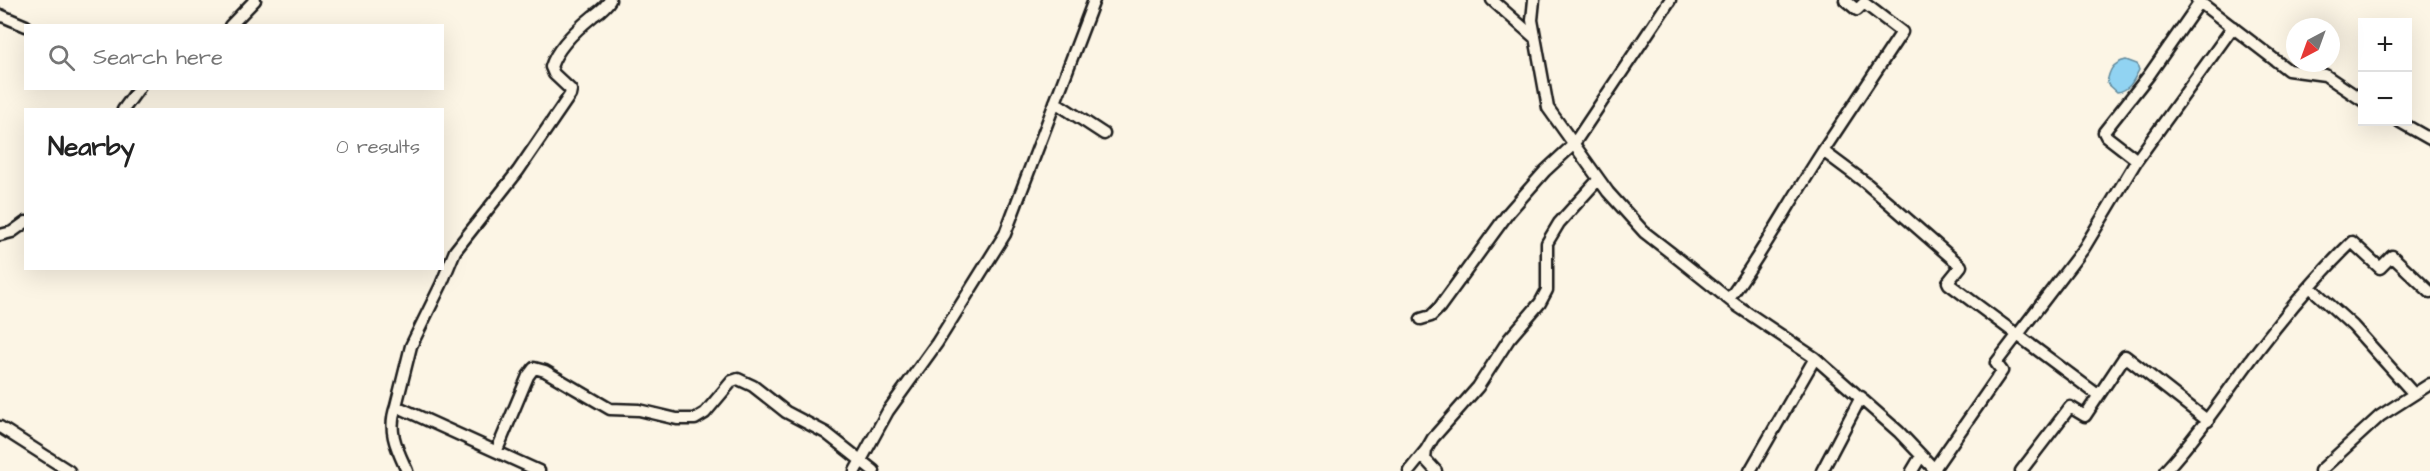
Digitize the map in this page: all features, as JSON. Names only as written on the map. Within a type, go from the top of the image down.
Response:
[{"type":"street","points":[[232,24],[255,0]]},
{"type":"street","points":[[407,471],[393,438],[392,423],[411,346],[455,251],[518,171],[570,95],[571,90],[554,74],[551,67],[554,57],[570,36],[601,11],[610,0]]},
{"type":"street","points":[[858,466],[888,411],[937,343],[1005,234],[1094,0]]},
{"type":"street","points":[[1492,0],[1535,38]]},
{"type":"street","points":[[1534,0],[1532,20],[1548,108],[1598,180],[1644,232],[1729,299],[1815,358],[1899,432],[1935,470],[2002,371],[1996,363],[2084,248],[2137,160],[2233,27]]},
{"type":"street","points":[[1421,319],[1431,316],[1439,308],[1509,212],[1545,171],[1573,145],[1670,0]]},
{"type":"street","points":[[1729,299],[1758,258],[1774,228],[1823,151],[1902,32],[1864,3],[1857,10],[1845,0]]},
{"type":"street","points":[[2137,160],[2104,132],[2149,75],[2199,1],[2288,70],[2325,75],[2358,97]]},
{"type":"street","points":[[0,15],[24,25]]},
{"type":"street","points":[[124,108],[138,90]]},
{"type":"street","points":[[1055,102],[1104,134]]},
{"type":"street","points":[[2407,126],[2430,139]]},
{"type":"street","points":[[1823,151],[1866,183],[1961,266],[1948,282],[1949,284],[2098,395]]},
{"type":"street","points":[[1409,471],[1449,419],[1478,387],[1509,339],[1540,303],[1547,290],[1547,243],[1559,224],[1598,180]]},
{"type":"street","points":[[0,235],[12,232],[24,223]]},
{"type":"street","points":[[2165,471],[2208,421],[2258,350],[2310,287],[2352,242],[2380,268],[2392,256],[2430,292]]},
{"type":"street","points":[[2310,287],[2353,326],[2413,393]]},
{"type":"street","points":[[2021,471],[2070,407],[2085,416],[2125,356],[2208,421]]},
{"type":"street","points":[[1750,471],[1815,358]]},
{"type":"street","points":[[497,450],[528,376],[536,368],[610,409],[639,410],[677,419],[695,419],[705,413],[732,381],[743,380],[781,410],[826,434],[858,466],[874,471]]},
{"type":"street","points":[[2320,471],[2380,416],[2430,384]]},
{"type":"street","points":[[1822,471],[1861,398]]},
{"type":"street","points":[[396,406],[539,471]]},
{"type":"street","points":[[0,427],[69,471]]},
{"type":"street","points":[[1426,450],[1425,459],[1436,471]]},
{"type":"street","points":[[1912,471],[1921,456]]},
{"type":"water","points":[[2126,60],[2137,64],[2139,70],[2128,87],[2117,92],[2107,83],[2109,75],[2114,65]]}]
